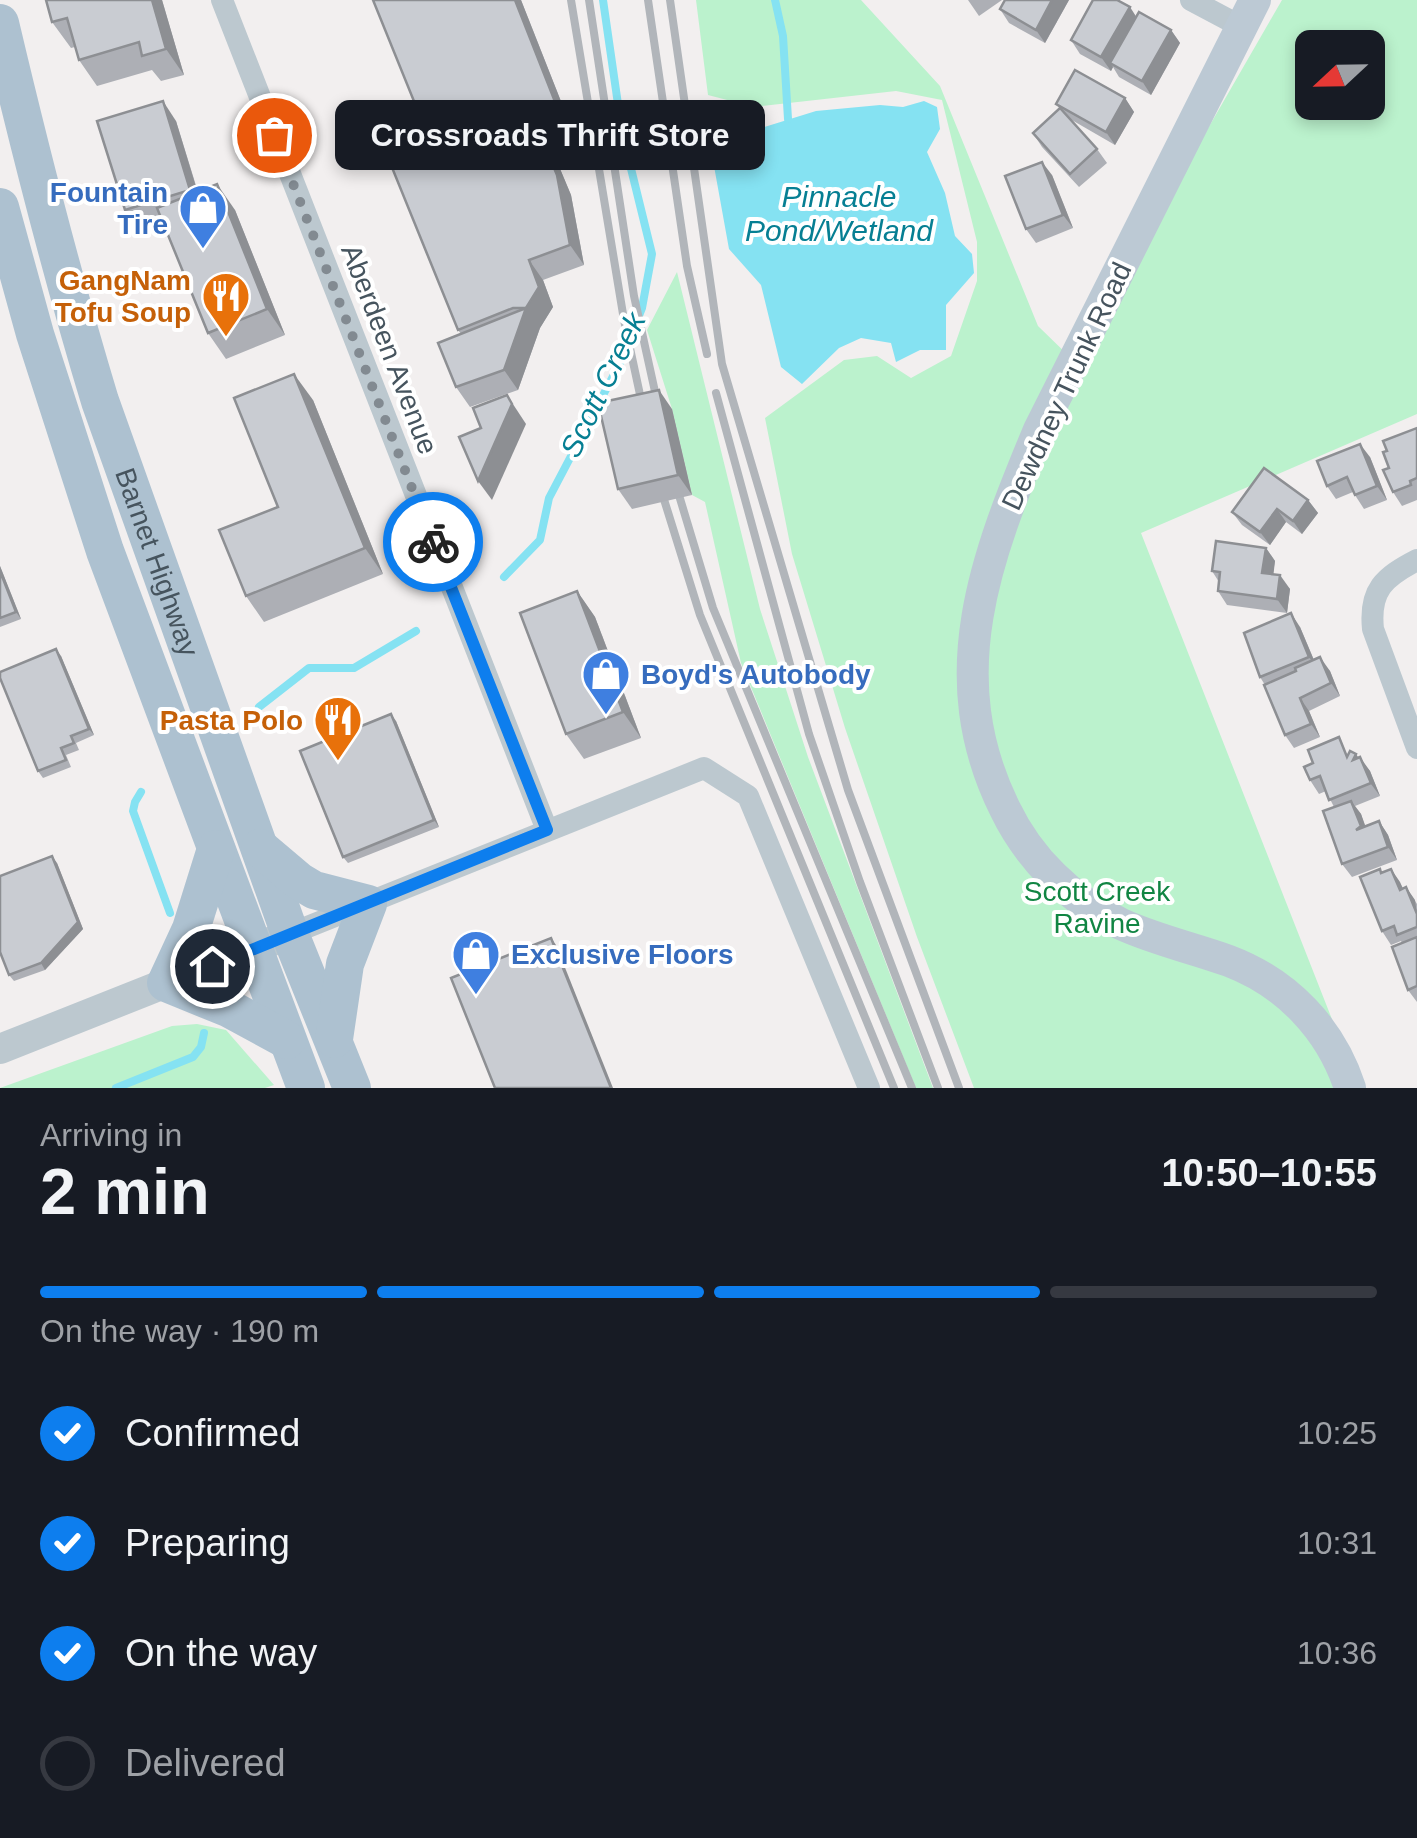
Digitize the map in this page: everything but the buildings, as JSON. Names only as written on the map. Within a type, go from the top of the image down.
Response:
[{"type":"main road","name":"Dewdney Trunk Road","points":[[1248,13],[1039,430],[1011,498],[987,572],[976,626],[972,706],[997,794],[1020,836],[1047,870],[1106,916],[1146,934],[1231,962],[1278,986],[1320,1028],[1350,1088]]},
{"type":"main road","name":"Barnet Highway","points":[[0,23],[94,383],[290,934],[352,1088]]},
{"type":"main road","name":"Barnet Highway","points":[[0,207],[35,334],[105,550],[306,1088]]},
{"type":"main road","points":[[258,846],[314,890],[368,904],[345,964],[334,1041]]},
{"type":"main road","points":[[216,849],[191,930],[166,983],[230,1009],[287,1040]]},
{"type":"street","name":"Aberdeen Avenue","points":[[222,0],[547,830]]},
{"type":"street","points":[[1191,0],[1248,13]]},
{"type":"street","points":[[1417,560],[1382,582],[1372,613],[1374,630],[1417,748]]},
{"type":"street","points":[[0,1049],[704,768],[748,796],[870,1088]]},
{"type":"green space","name":"Scott Creek Ravine","points":[[696,0],[861,0],[940,86],[1038,326],[1074,361],[1282,0],[1417,0],[1417,414],[1141,533],[1359,1088],[974,1088],[845,728],[792,554],[765,418],[844,360],[877,356],[911,378],[951,356],[977,281],[977,242],[942,100],[896,91],[754,107],[708,95]]},
{"type":"green space","points":[[677,272],[760,609],[808,757],[933,1088],[916,1088],[741,663],[705,502],[692,495],[672,409],[647,330]]},
{"type":"green space","points":[[197,1024],[226,1030],[274,1085],[0,1088],[172,1026]]},
{"type":"water","name":"Pinnacle Pond/Wetland","points":[[924,101],[937,107],[940,129],[927,152],[945,193],[955,236],[972,254],[974,273],[946,305],[946,350],[920,350],[896,362],[891,343],[861,338],[839,348],[802,384],[781,367],[761,285],[729,249],[710,144],[816,111],[880,105],[903,107]]},
{"type":"waterway","name":"Scott Creek","points":[[504,577],[540,540],[549,498],[621,361],[642,308],[652,254],[622,132],[603,0]]},
{"type":"waterway","points":[[775,0],[783,36],[788,119]]},
{"type":"waterway","name":"Scott Creek","points":[[259,707],[309,668],[354,668],[416,631]]},
{"type":"waterway","name":"Scott Creek","points":[[141,792],[133,811],[170,913]]},
{"type":"waterway","name":"Scott Creek","points":[[116,1088],[193,1057],[201,1047],[204,1033]]},
{"type":"railway","points":[[571,0],[624,320],[645,418]]},
{"type":"railway","points":[[589,0],[634,296],[661,419]]},
{"type":"railway","points":[[648,0],[687,266],[707,354]]},
{"type":"railway","points":[[670,0],[722,364],[848,790],[959,1088]]},
{"type":"railway","points":[[716,393],[809,734],[938,1088]]},
{"type":"railway","points":[[672,472],[713,608],[912,1088]]},
{"type":"railway","points":[[657,477],[700,615],[894,1088]]},
{"type":"way so far","points":[[274,135],[433,542]]},
{"type":"place","name":"Crossroads Thrift Store","points":[[274,135]]},
{"type":"place","name":"Fountain Tire","points":[[203,250]]},
{"type":"place","name":"GangNam Tofu Soup","points":[[226,338]]},
{"type":"place","name":"Boyd's Autobody","points":[[606,716]]},
{"type":"place","name":"Pasta Polo","points":[[338,762]]},
{"type":"place","name":"Exclusive Floors","points":[[476,996]]},
{"type":"route","points":[[212,966],[547,830],[433,542]]}]
